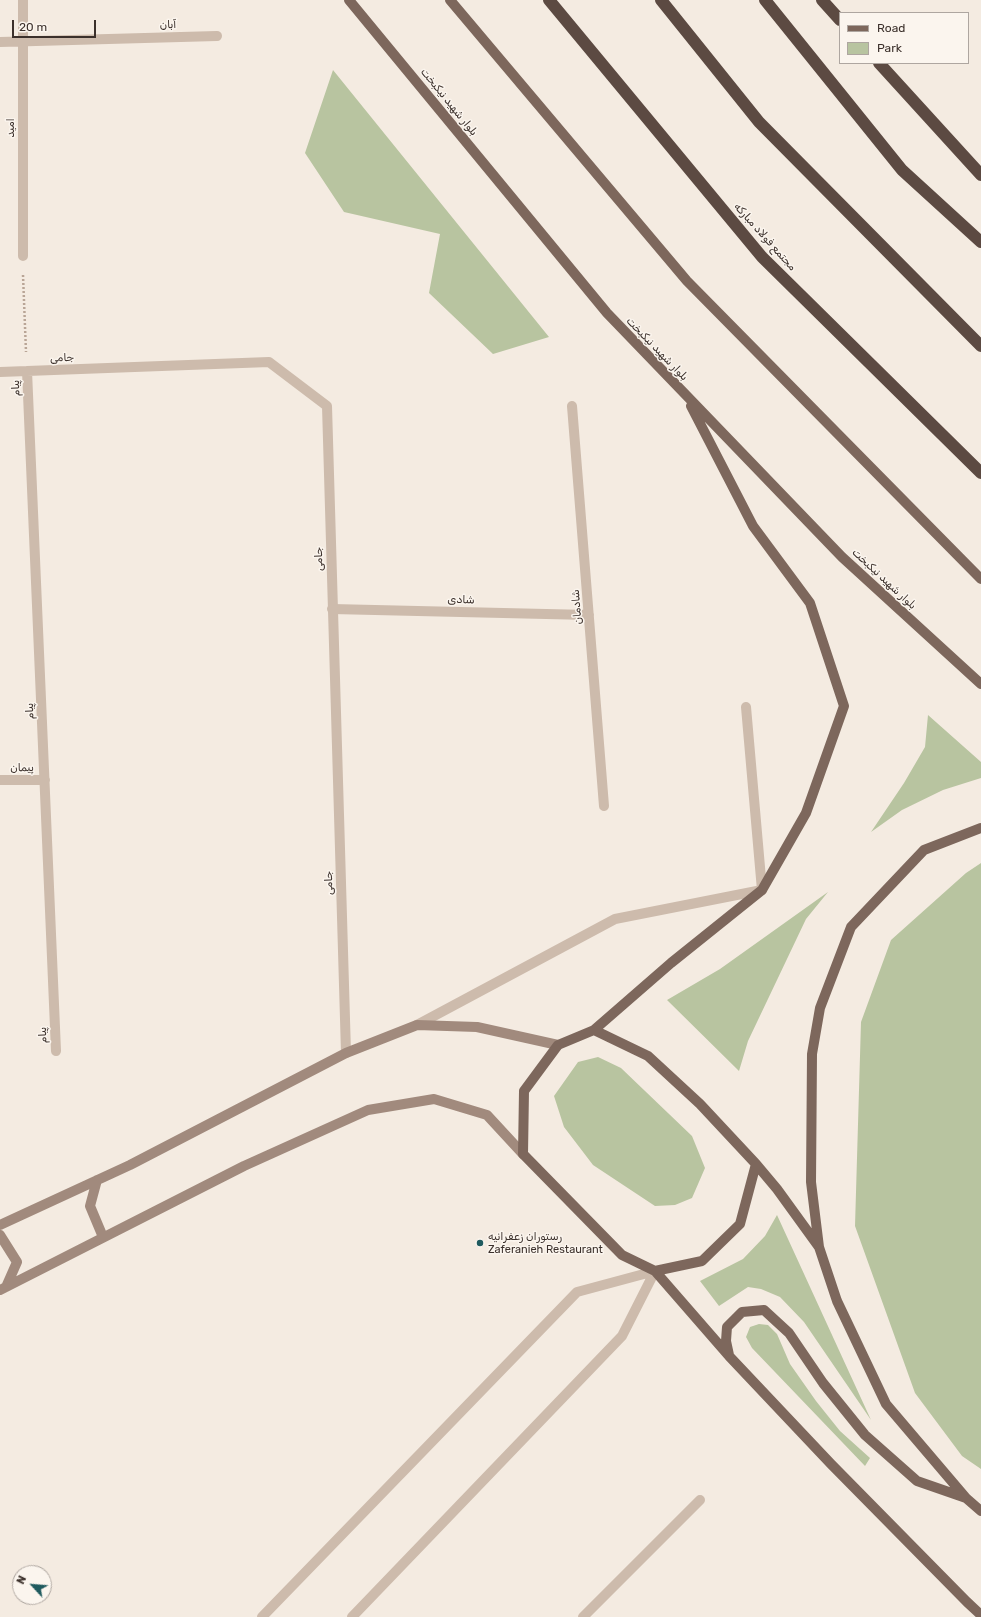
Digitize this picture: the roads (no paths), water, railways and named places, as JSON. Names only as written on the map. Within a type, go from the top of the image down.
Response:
[{"type":"highway","name":"مجتمع فولاد مبارکه","points":[[550,0],[762,257],[981,473]]},
{"type":"highway","points":[[661,0],[759,122],[981,346]]},
{"type":"highway","points":[[765,0],[902,170],[981,242]]},
{"type":"highway","points":[[822,0],[839,19]]},
{"type":"highway","points":[[880,64],[981,175]]},
{"type":"main road","name":"بلوار شهید نیکبخت","points":[[349,0],[607,314],[842,557],[981,684]]},
{"type":"main road","points":[[450,0],[687,281],[981,578]]},
{"type":"main road","points":[[686,395],[753,526],[810,604],[844,706],[806,813],[762,890],[671,963],[594,1030],[558,1045],[524,1091],[523,1154],[622,1255],[655,1271],[729,1356],[837,1470],[961,1597],[981,1615]]},
{"type":"main road","points":[[981,828],[924,850],[851,926],[820,1008],[812,1054],[811,1182],[819,1247],[837,1301],[886,1404],[966,1498],[981,1511]]},
{"type":"main road","points":[[594,1030],[648,1056],[700,1104],[756,1164],[777,1189],[819,1247]]},
{"type":"main road","points":[[655,1271],[702,1261],[740,1224],[756,1164]]},
{"type":"main road","points":[[729,1356],[726,1341],[727,1327],[742,1312],[764,1310],[789,1333],[823,1383],[865,1435],[917,1481],[966,1498]]},
{"type":"street","name":"امید","points":[[23,0],[23,256]]},
{"type":"street","name":"آبان","points":[[0,42],[216,36]]},
{"type":"street","name":"جامی","points":[[0,372],[269,362],[326,406],[346,1052]]},
{"type":"street","name":"پیام","points":[[27,371],[56,1051]]},
{"type":"street","name":"شادمان","points":[[572,406],[604,806]]},
{"type":"street","name":"شادی","points":[[332,609],[589,615]]},
{"type":"street","points":[[0,1225],[130,1166],[346,1052],[417,1025],[615,919],[762,890],[746,707]]},
{"type":"street","name":"پیمان","points":[[0,780],[45,780]]},
{"type":"street","points":[[417,1025],[477,1027],[558,1045]]},
{"type":"street","points":[[3,1289],[244,1166],[368,1110],[434,1099],[487,1115],[523,1154]]},
{"type":"street","points":[[97,1180],[90,1206],[103,1237]]},
{"type":"street","points":[[0,1234],[17,1262],[3,1289]]},
{"type":"street","points":[[262,1617],[577,1292],[655,1271]]},
{"type":"street","points":[[352,1617],[622,1336],[655,1271]]},
{"type":"street","points":[[583,1617],[700,1500]]},
{"type":"place","name":"رستوران زعفرانیه Zaferanieh Restaurant","points":[[480,1243]]}]
